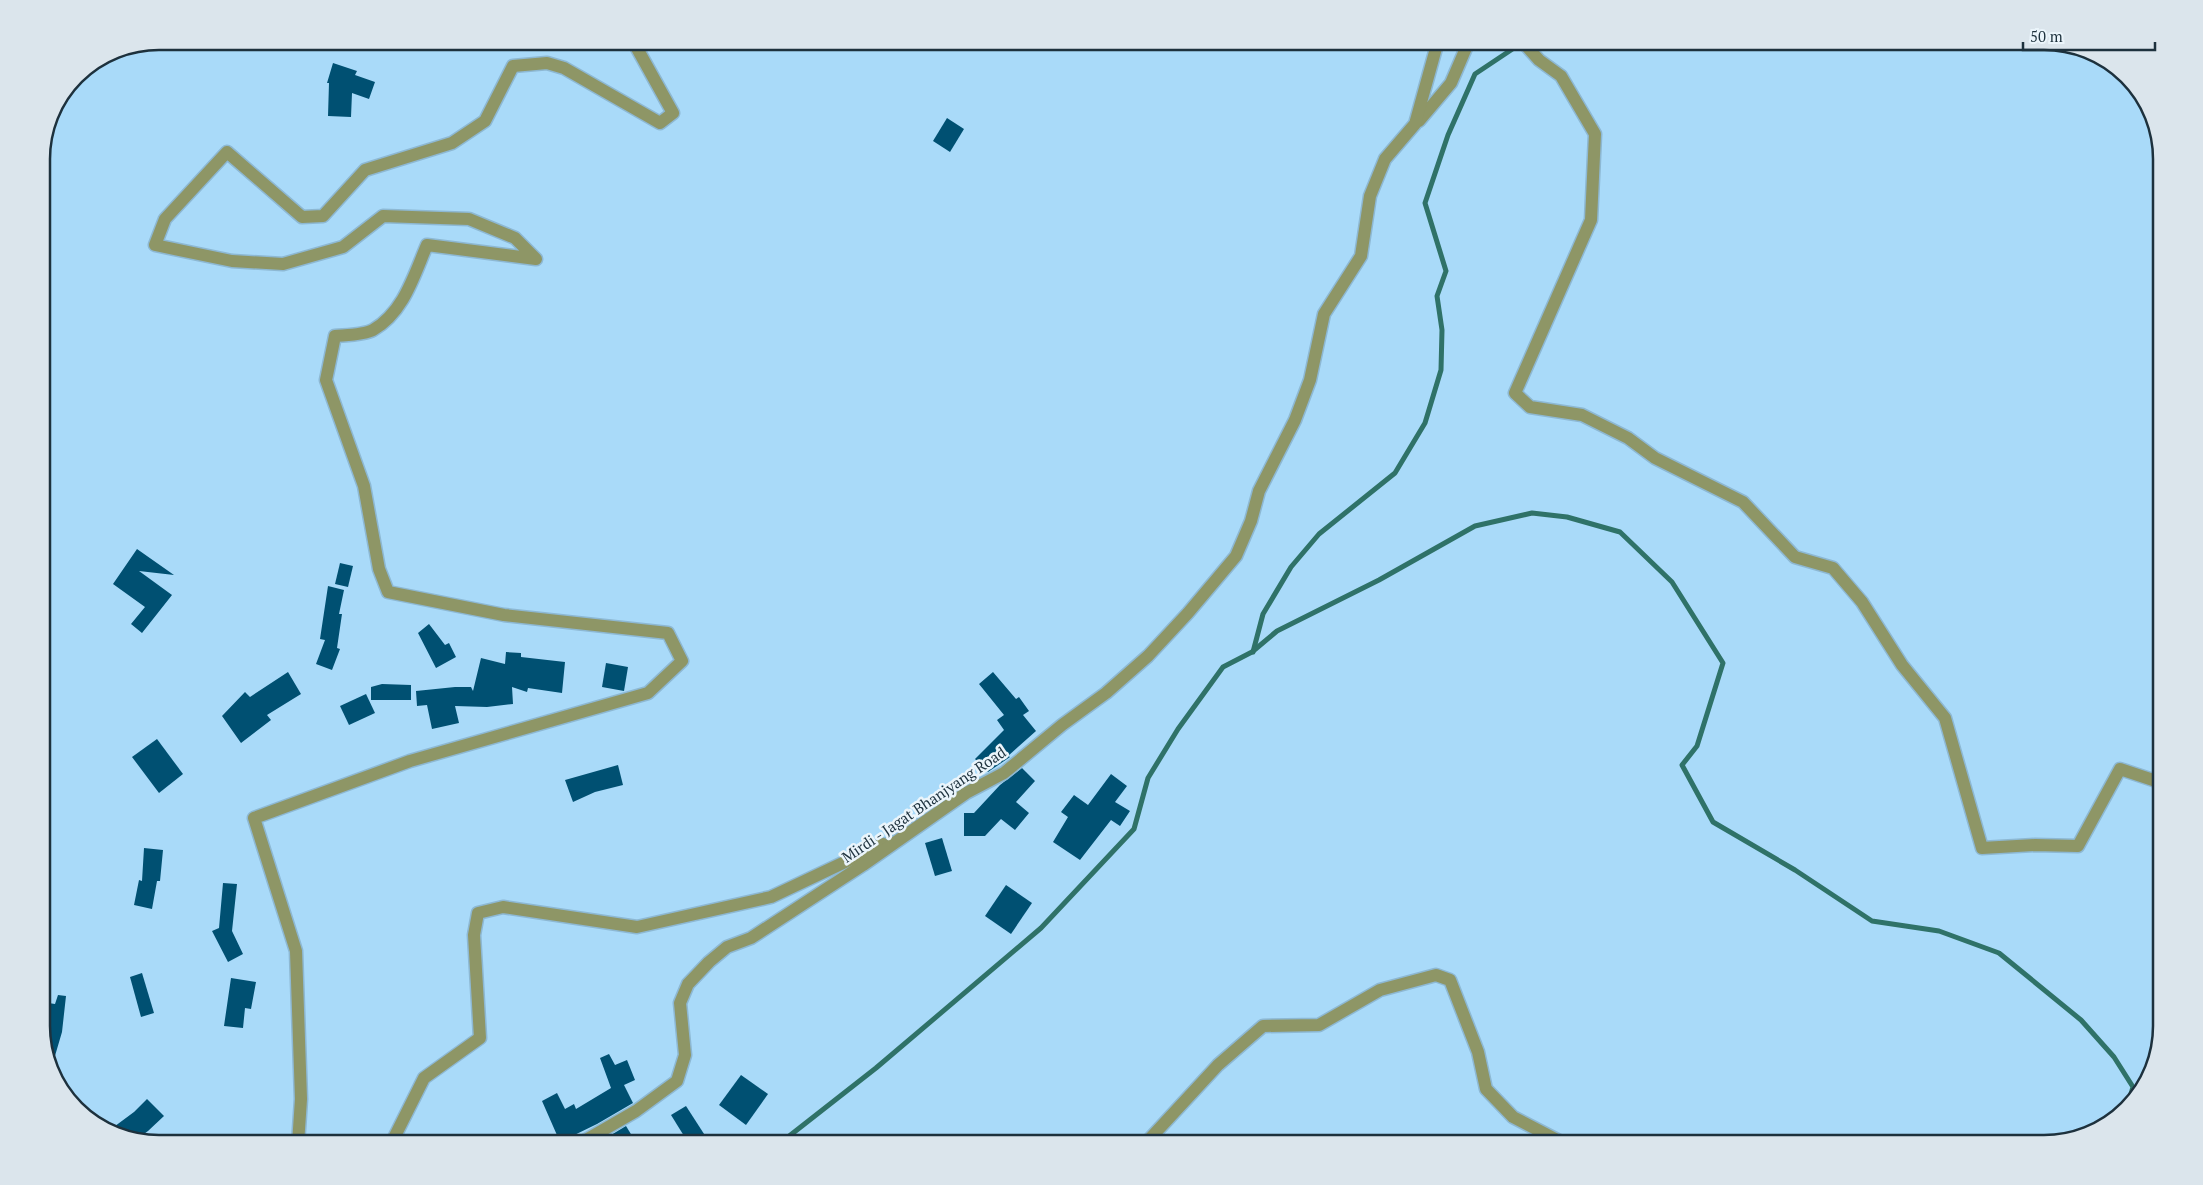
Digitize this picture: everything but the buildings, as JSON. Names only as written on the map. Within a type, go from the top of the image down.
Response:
[{"type":"street","points":[[299,1135],[301,1099],[296,951],[254,818],[410,761],[648,693],[682,660],[668,632],[504,615],[388,592],[379,569],[364,486],[326,380],[335,336],[372,331],[392,314],[406,296],[427,245],[536,259],[515,238],[470,219],[383,216],[343,247],[283,264],[232,261],[156,245],[166,219],[227,152],[302,217],[323,216],[365,170],[452,143],[485,121],[513,66],[547,64],[564,68],[660,122],[673,113],[638,50]]},
{"type":"street","name":"Mirdi - Jagat Bhanjyang Road","points":[[595,1135],[636,1111],[677,1081],[685,1055],[680,1003],[688,984],[708,962],[727,947],[751,938],[917,828],[966,792],[1004,774],[1062,725],[1106,693],[1161,642],[1236,556],[1251,521],[1259,491],[1294,420],[1310,380],[1324,314],[1361,256],[1370,196],[1385,159],[1415,124],[1436,50]]},
{"type":"street","points":[[1415,124],[1451,83],[1465,50]]},
{"type":"street","points":[[1530,50],[1539,60],[1561,76],[1595,134],[1591,220],[1515,393],[1530,407],[1582,415],[1628,438],[1655,458],[1743,502],[1795,557],[1833,568],[1862,602],[1902,665],[1945,718],[1982,848],[2078,846],[2120,769],[2153,780]]},
{"type":"street","points":[[396,1135],[424,1078],[480,1038],[474,935],[478,913],[503,907],[637,928],[771,897],[917,828]]},
{"type":"street","points":[[1153,1135],[1218,1065],[1263,1026],[1319,1025],[1380,990],[1436,975],[1450,980],[1478,1052],[1486,1088],[1513,1117],[1548,1135]]},
{"type":"waterway","points":[[1253,652],[1263,614],[1291,567],[1319,534],[1395,473],[1425,423],[1441,370],[1442,330],[1437,296],[1446,271],[1425,203],[1448,135],[1475,74],[1511,50]]},
{"type":"waterway","points":[[790,1135],[876,1068],[1041,928],[1134,829],[1148,778],[1178,729],[1223,667],[1252,652],[1277,631],[1379,580],[1475,526],[1532,513],[1567,517],[1620,532],[1672,582],[1723,663],[1697,746],[1682,765],[1713,822],[1795,870],[1872,921],[1939,931],[1999,953],[2081,1020],[2114,1057],[2133,1087],[2132,1091]]}]
